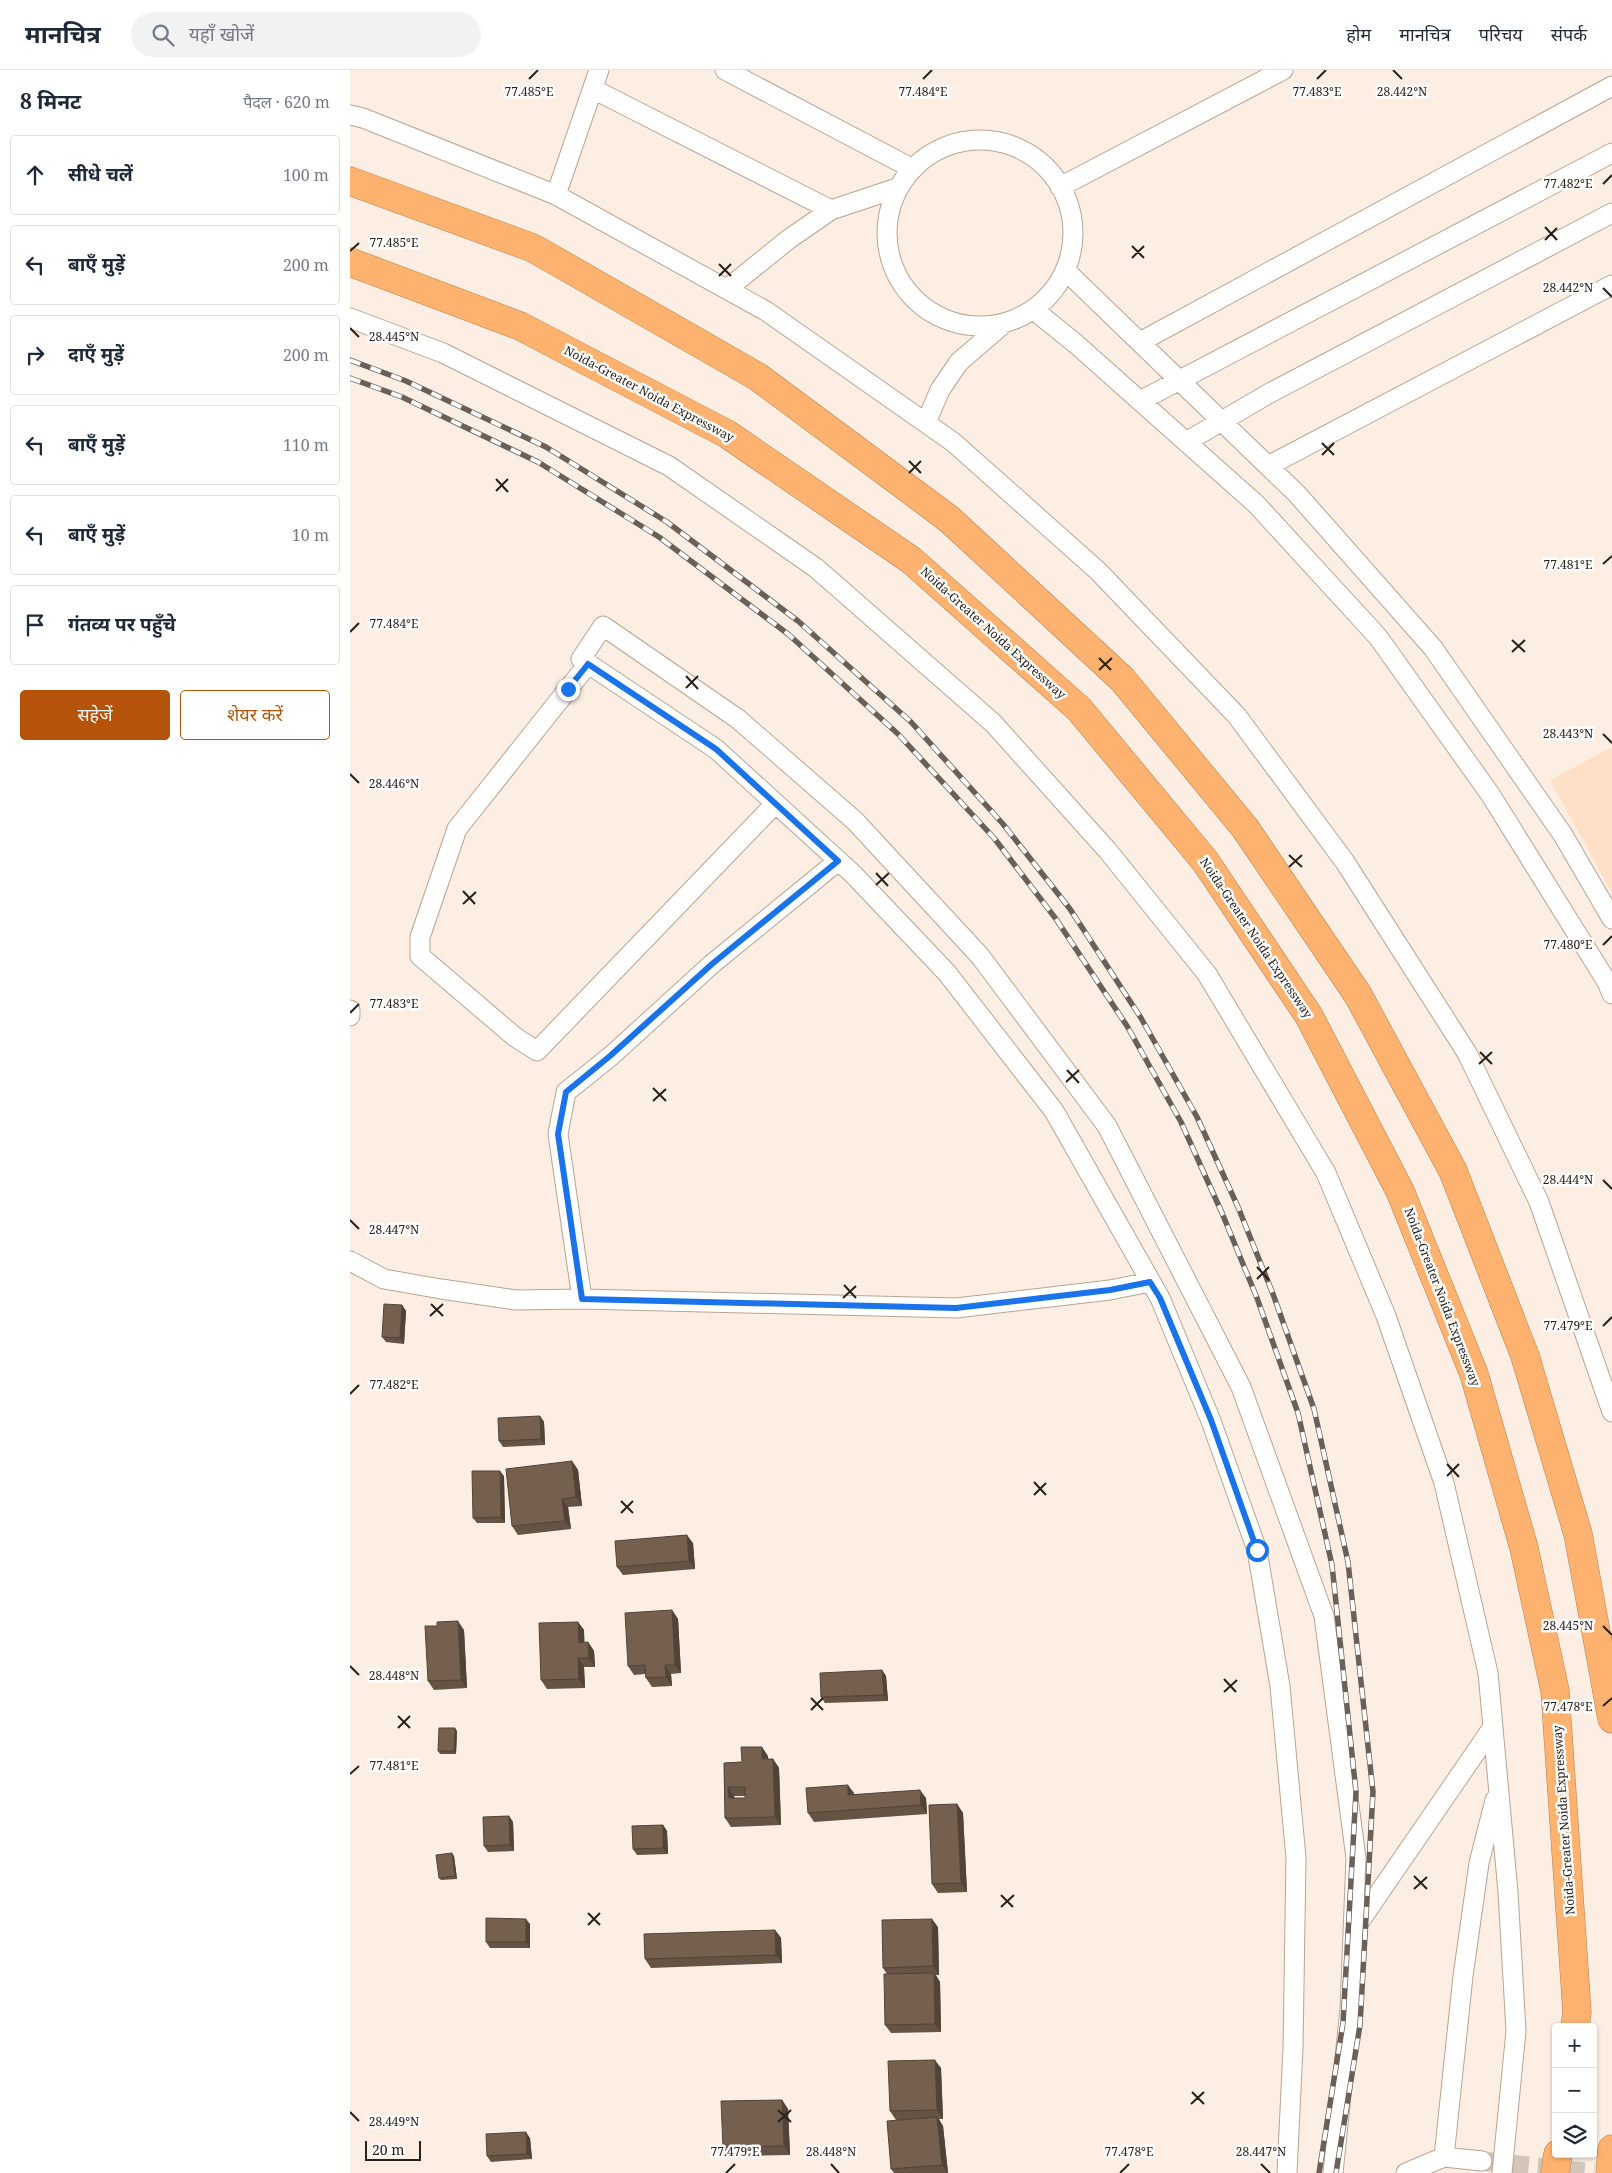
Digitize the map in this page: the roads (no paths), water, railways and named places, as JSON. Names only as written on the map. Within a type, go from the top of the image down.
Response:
[{"type":"highway","points":[[350,181],[533,248],[758,376],[956,526],[1122,679],[1245,828],[1358,995],[1453,1171],[1525,1356],[1578,1534],[1612,1719]]},
{"type":"highway","name":"Noida-Greater Noida Expressway","points":[[350,262],[520,326],[727,434],[911,560],[1079,709],[1205,862],[1310,1016],[1400,1190],[1474,1374],[1524,1548],[1556,1691],[1577,2012],[1576,2023]]},
{"type":"highway","points":[[1610,2173],[1612,2149]]},
{"type":"highway","points":[[1555,2173],[1557,2158]]},
{"type":"street","points":[[556,196],[600,70]]},
{"type":"street","points":[[725,70],[912,169]]},
{"type":"street","points":[[1060,187],[1283,70]]},
{"type":"street","points":[[1140,342],[1612,86]]},
{"type":"street","points":[[593,89],[831,210]]},
{"type":"street","points":[[350,115],[372,122],[556,196],[766,311],[953,442],[1105,578],[1237,716],[1345,862],[1467,1053],[1539,1202],[1612,1412]]},
{"type":"street","points":[[926,423],[940,390],[959,362],[1002,325],[1034,310],[1053,293],[1066,271],[1074,236],[1068,201],[1060,187],[1049,170],[1021,148],[986,139],[950,144],[919,161],[897,188],[886,222],[889,258],[905,290],[932,314],[966,326],[1002,325]]},
{"type":"street","points":[[1140,400],[1612,153]]},
{"type":"street","points":[[727,289],[790,238],[831,210],[897,188]]},
{"type":"street","points":[[1186,442],[1277,390],[1612,213]]},
{"type":"street","points":[[1066,271],[1297,494],[1433,648],[1563,835],[1612,919]]},
{"type":"street","points":[[1268,466],[1612,285]]},
{"type":"street","points":[[1034,310],[1076,344],[1256,504],[1378,637],[1490,794],[1612,994]]},
{"type":"street","points":[[350,318],[443,353],[669,466],[816,568],[993,723],[1108,851],[1207,974],[1326,1174],[1386,1316],[1444,1483],[1488,1673],[1508,1892],[1516,2031],[1502,2173]]},
{"type":"street","points":[[1287,2173],[1293,2048],[1296,1858],[1280,1686],[1257,1550],[1211,1420],[1160,1298],[1054,1111],[947,973],[838,861],[716,749],[581,659],[602,626],[738,719],[855,821],[980,956],[1107,1126],[1241,1387],[1324,1616],[1356,1858],[1350,2009],[1333,2173]]},
{"type":"street","points":[[588,664],[457,828],[420,937],[420,956],[515,1037],[537,1051],[775,804]]},
{"type":"street","points":[[582,1299],[558,1134],[566,1092],[610,1056],[712,964],[838,861]]},
{"type":"street","points":[[350,1010],[350,1016]]},
{"type":"street","points":[[350,1261],[384,1279],[516,1300],[582,1299],[956,1308],[1110,1290],[1150,1282]]},
{"type":"street","points":[[1353,1932],[1493,1727]]},
{"type":"street","points":[[1444,2158],[1463,1976],[1479,1863],[1499,1787]]},
{"type":"street","points":[[1406,2173],[1444,2158],[1482,2161]]},
{"type":"tunnel","points":[[1482,2161],[1594,2173]]},
{"type":"railway","points":[[350,360],[406,381],[546,447],[667,522],[798,621],[911,722],[1003,824],[1070,909],[1141,1018],[1197,1117],[1238,1207],[1273,1294],[1314,1409],[1348,1562],[1373,1792],[1360,2025],[1336,2173]]},
{"type":"railway","points":[[350,378],[402,397],[538,462],[659,537],[788,634],[898,734],[994,838],[1056,919],[1127,1026],[1181,1122],[1222,1213],[1257,1298],[1298,1413],[1332,1565],[1356,1792],[1343,2023],[1319,2173]]}]
